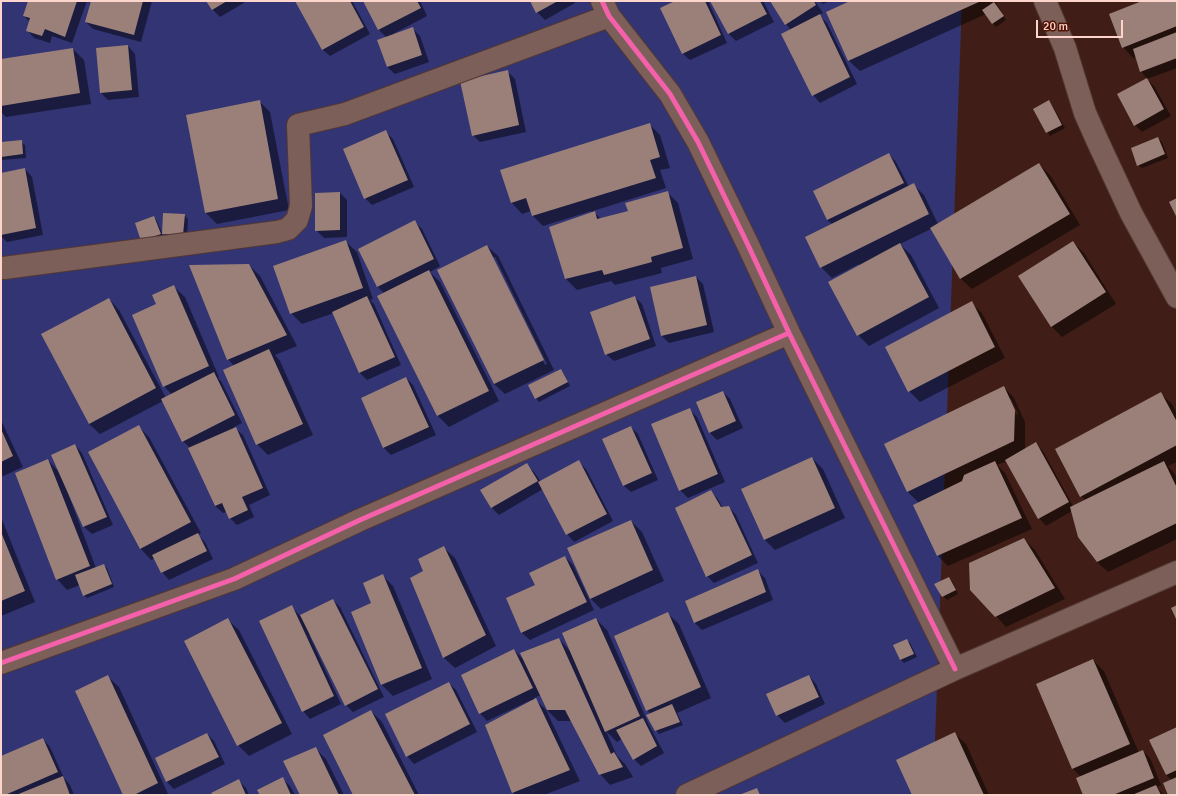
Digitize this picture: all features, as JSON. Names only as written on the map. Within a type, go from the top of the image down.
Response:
[{"type":"street","points":[[1045,1],[1065,48],[1085,113],[1097,140],[1131,213],[1177,297]]},
{"type":"street","points":[[4,268],[277,232],[288,228],[297,220],[301,206],[298,125],[345,114],[605,8],[670,94],[698,142],[748,244],[789,333],[955,669]]},
{"type":"street","points":[[1,663],[234,579],[360,520],[789,333]]},
{"type":"street","points":[[687,795],[955,669],[1177,572]]},
{"type":"shaded area","points":[[1,1],[962,1],[933,795],[1,795]]},
{"type":"building","points":[[28,1],[77,1],[65,37],[45,29],[42,36],[26,31],[30,18],[23,16]]},
{"type":"building","points":[[91,1],[143,1],[134,35],[85,22]]},
{"type":"building","points":[[206,1],[227,1],[212,10]]},
{"type":"building","points":[[295,1],[350,1],[364,27],[322,50]]},
{"type":"building","points":[[363,1],[417,1],[421,8],[378,30]]},
{"type":"building","points":[[530,1],[558,1],[536,13]]},
{"type":"building","points":[[675,1],[705,1],[721,35],[682,54],[660,8]]},
{"type":"building","points":[[710,1],[760,1],[767,14],[728,34]]},
{"type":"building","points":[[770,1],[814,1],[816,5],[785,25]]},
{"type":"building","points":[[850,1],[981,1],[848,61],[826,12]]},
{"type":"building","points":[[1142,1],[1177,1],[1177,26],[1122,48],[1109,14]]},
{"type":"building","points":[[994,2],[1004,16],[992,24],[982,10]]},
{"type":"building","points":[[820,14],[850,77],[812,96],[781,34]]},
{"type":"building","points":[[413,27],[422,55],[387,67],[377,40]]},
{"type":"building","points":[[1177,32],[1177,58],[1140,72],[1133,49]]},
{"type":"building","points":[[128,45],[132,90],[100,93],[96,48]]},
{"type":"building","points":[[73,48],[80,93],[1,106],[1,59]]},
{"type":"building","points":[[508,70],[519,125],[472,136],[460,81]]},
{"type":"building","points":[[1147,78],[1164,109],[1134,126],[1117,94]]},
{"type":"building","points":[[260,100],[278,199],[205,213],[186,115]]},
{"type":"building","points":[[1049,100],[1062,125],[1046,133],[1033,109]]},
{"type":"building","points":[[650,123],[660,157],[650,160],[656,178],[532,216],[526,198],[511,203],[500,170]]},
{"type":"building","points":[[386,130],[408,180],[364,199],[343,149]]},
{"type":"building","points":[[1158,137],[1165,154],[1137,166],[1131,148]]},
{"type":"building","points":[[22,140],[23,154],[1,157],[1,142]]},
{"type":"building","points":[[889,153],[904,183],[827,220],[813,191]]},
{"type":"building","points":[[1039,163],[1070,214],[960,279],[930,228]]},
{"type":"building","points":[[25,168],[36,228],[1,235],[1,173]]},
{"type":"building","points":[[914,183],[929,214],[820,268],[805,237]]},
{"type":"building","points":[[668,191],[683,248],[651,257],[652,262],[604,275],[602,270],[565,279],[549,227],[595,211],[597,219],[628,211],[625,203]]},
{"type":"building","points":[[340,192],[340,230],[315,231],[315,193]]},
{"type":"building","points":[[1177,198],[1177,218],[1169,202]]},
{"type":"building","points":[[163,213],[185,214],[183,235],[162,234]]},
{"type":"building","points":[[154,216],[161,234],[141,241],[135,223]]},
{"type":"building","points":[[415,220],[434,259],[377,287],[358,249]]},
{"type":"building","points":[[346,240],[363,288],[290,314],[273,266]]},
{"type":"building","points":[[1073,241],[1106,292],[1051,327],[1018,276]]},
{"type":"building","points":[[900,243],[929,297],[857,336],[828,282]]},
{"type":"building","points":[[487,245],[544,360],[494,384],[437,270]]},
{"type":"building","points":[[249,264],[287,335],[227,360],[189,265]]},
{"type":"building","points":[[429,270],[489,391],[437,416],[377,296]]},
{"type":"building","points":[[696,276],[707,325],[661,336],[650,287]]},
{"type":"building","points":[[174,285],[209,366],[163,387],[132,315],[156,304],[152,295]]},
{"type":"building","points":[[367,296],[395,357],[359,373],[332,312]]},
{"type":"building","points":[[635,296],[650,339],[605,355],[590,312]]},
{"type":"building","points":[[109,298],[156,388],[89,424],[41,334]]},
{"type":"building","points":[[972,301],[995,347],[908,392],[885,347]]},
{"type":"building","points":[[269,349],[303,424],[256,445],[223,370]]},
{"type":"building","points":[[561,369],[568,382],[535,399],[528,385]]},
{"type":"building","points":[[214,372],[235,415],[182,442],[161,399]]},
{"type":"building","points":[[406,377],[429,427],[383,448],[361,398]]},
{"type":"building","points":[[1004,386],[1015,410],[1014,441],[907,492],[884,444]]},
{"type":"building","points":[[723,391],[736,421],[709,433],[696,402]]},
{"type":"building","points":[[1161,392],[1177,422],[1177,445],[1080,497],[1055,449]]},
{"type":"building","points":[[690,408],[718,474],[679,491],[651,424]]},
{"type":"building","points":[[139,425],[191,522],[140,549],[88,452]]},
{"type":"building","points":[[631,426],[652,473],[623,486],[602,439]]},
{"type":"building","points":[[236,427],[263,488],[242,497],[248,510],[229,519],[222,503],[215,506],[188,448]]},
{"type":"building","points":[[1,429],[13,456],[1,462]]},
{"type":"building","points":[[1036,442],[1069,502],[1038,519],[1005,460]]},
{"type":"building","points":[[75,444],[107,517],[83,527],[51,455]]},
{"type":"building","points":[[812,457],[835,508],[764,540],[741,489]]},
{"type":"building","points":[[48,459],[90,566],[56,580],[15,473]]},
{"type":"building","points":[[579,460],[607,514],[566,535],[538,482]]},
{"type":"building","points":[[995,461],[1022,518],[937,556],[913,505],[962,481],[964,475]]},
{"type":"building","points":[[1164,461],[1177,488],[1177,523],[1097,562],[1078,537],[1070,507]]},
{"type":"building","points":[[527,463],[538,481],[491,508],[480,490]]},
{"type":"building","points":[[711,490],[721,507],[729,506],[752,555],[706,577],[675,508]]},
{"type":"building","points":[[631,520],[653,570],[590,599],[567,548]]},
{"type":"building","points":[[1,532],[25,591],[1,601]]},
{"type":"building","points":[[198,533],[207,551],[161,573],[152,555]]},
{"type":"building","points":[[1024,538],[1055,588],[995,617],[970,590],[969,563]]},
{"type":"building","points":[[444,546],[486,635],[443,658],[410,578],[423,571],[418,559]]},
{"type":"building","points":[[565,556],[587,602],[521,633],[506,598],[535,585],[529,573]]},
{"type":"building","points":[[104,564],[112,584],[83,596],[75,575]]},
{"type":"building","points":[[758,569],[766,592],[694,623],[685,601]]},
{"type":"building","points":[[383,574],[422,668],[381,685],[351,612],[371,603],[363,583]]},
{"type":"building","points":[[949,577],[956,590],[942,597],[934,584]]},
{"type":"building","points":[[333,599],[378,689],[345,706],[300,615]]},
{"type":"building","points":[[292,605],[334,696],[302,712],[259,621]]},
{"type":"building","points":[[1177,605],[1177,621],[1171,608]]},
{"type":"building","points":[[668,612],[701,687],[646,711],[614,636]]},
{"type":"building","points":[[228,618],[282,723],[237,746],[184,641]]},
{"type":"building","points":[[596,618],[640,716],[605,732],[562,633]]},
{"type":"building","points":[[559,638],[611,754],[614,752],[623,767],[599,775],[565,710],[547,710],[520,653]]},
{"type":"building","points":[[907,639],[914,654],[900,660],[893,645]]},
{"type":"building","points":[[514,649],[533,688],[479,714],[461,675]]},
{"type":"building","points":[[1093,659],[1130,744],[1072,769],[1036,684]]},
{"type":"building","points":[[108,675],[158,783],[134,795],[123,795],[75,691]]},
{"type":"building","points":[[809,675],[819,697],[776,716],[766,694]]},
{"type":"building","points":[[449,682],[470,724],[406,757],[385,714]]},
{"type":"building","points":[[536,698],[570,770],[512,793],[485,725]]},
{"type":"building","points":[[672,704],[680,722],[655,731],[646,715]]},
{"type":"building","points":[[371,710],[415,795],[353,795],[323,735]]},
{"type":"building","points":[[643,718],[657,746],[633,760],[616,730]]},
{"type":"building","points":[[1177,727],[1177,770],[1166,775],[1149,740]]},
{"type":"building","points":[[955,732],[984,795],[912,795],[896,760]]},
{"type":"building","points":[[207,733],[219,757],[166,782],[155,758]]},
{"type":"building","points":[[43,738],[58,772],[5,795],[1,795],[1,756]]},
{"type":"building","points":[[316,747],[339,795],[300,795],[283,761]]},
{"type":"building","points":[[1143,750],[1154,778],[1113,795],[1083,795],[1076,778]]},
{"type":"building","points":[[63,776],[70,795],[16,795]]},
{"type":"building","points":[[283,777],[291,795],[260,795],[257,790]]},
{"type":"building","points":[[1177,777],[1177,795],[1168,795],[1163,783]]},
{"type":"building","points":[[239,779],[246,795],[213,795],[211,793]]},
{"type":"building","points":[[1156,785],[1161,795],[1132,795]]},
{"type":"building","points":[[757,788],[760,795],[739,795]]},
{"type":"cycle path","points":[[602,1],[609,16],[670,94],[698,142],[789,333],[955,669]]},
{"type":"cycle path","points":[[1,663],[234,579],[360,520],[789,333]]}]
